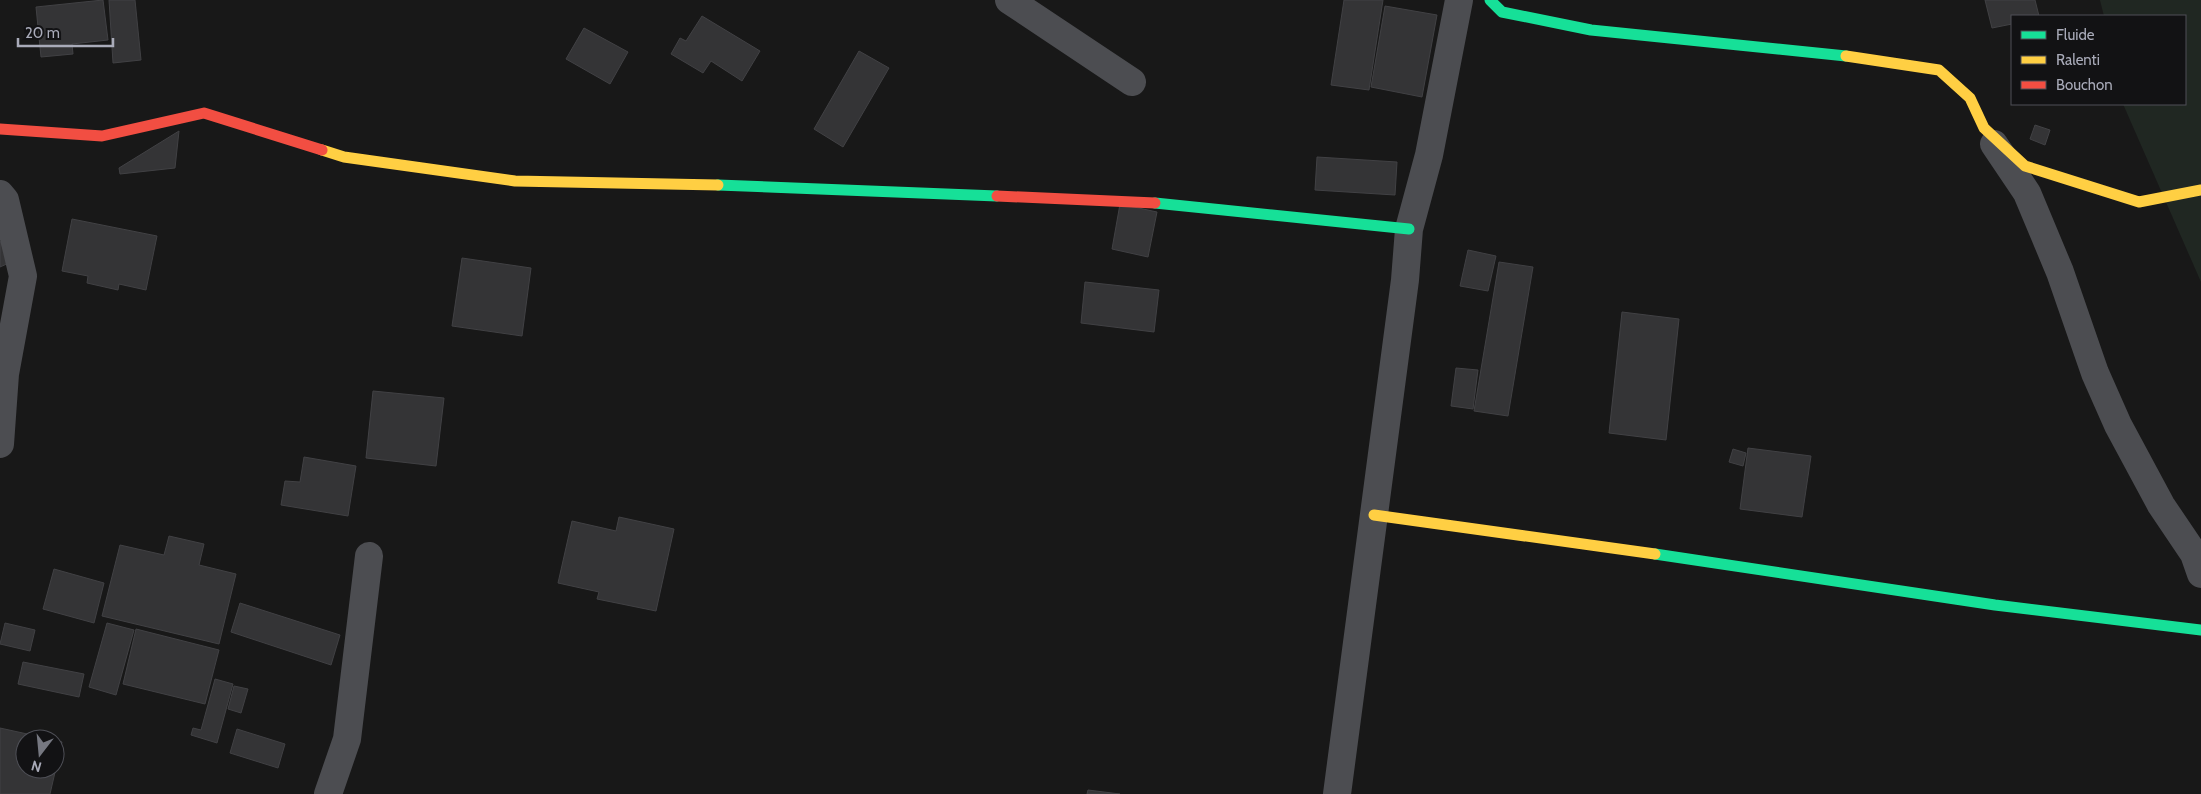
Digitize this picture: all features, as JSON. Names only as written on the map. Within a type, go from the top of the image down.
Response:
[{"type":"street","points":[[1009,0],[1132,82]]},
{"type":"street","points":[[1337,794],[1406,280],[1410,229],[1429,155],[1458,0]]},
{"type":"street","points":[[1490,0],[1502,12],[1591,30],[1853,56],[1939,70],[1970,98],[1984,128],[2027,193],[2060,272],[2095,373],[2118,426],[2161,505],[2194,554],[2201,574]]},
{"type":"street","points":[[0,129],[102,136],[204,113],[344,157],[515,181],[742,185],[1154,203],[1410,229]]},
{"type":"street","points":[[1984,128],[2026,166],[2139,202],[2201,190]]},
{"type":"street","points":[[0,194],[5,200],[23,276],[6,374],[0,444]]},
{"type":"street","points":[[1374,515],[1580,543],[1995,605],[2201,630]]},
{"type":"street","points":[[328,794],[348,740],[369,556]]},
{"type":"shaded area","points":[[2100,0],[2201,0],[2201,282],[2123,105],[2186,105],[2186,15],[2104,15]]},
{"type":"building","points":[[103,0],[108,40],[72,44],[73,54],[41,57],[36,7]]},
{"type":"building","points":[[109,0],[135,0],[141,60],[113,63]]},
{"type":"building","points":[[1344,0],[1383,0],[1369,90],[1331,85]]},
{"type":"building","points":[[1985,0],[2035,0],[2039,15],[2011,15],[2011,24],[1992,28]]},
{"type":"building","points":[[1385,6],[1437,15],[1422,97],[1371,87]]},
{"type":"building","points":[[702,16],[760,51],[742,81],[711,61],[703,73],[671,54],[680,38],[686,41]]},
{"type":"building","points":[[584,28],[628,52],[610,84],[566,59]]},
{"type":"building","points":[[859,51],[889,68],[843,147],[814,129]]},
{"type":"building","points":[[2035,125],[2050,130],[2045,145],[2030,139]]},
{"type":"building","points":[[179,131],[175,168],[120,174],[119,168]]},
{"type":"building","points":[[1317,157],[1397,162],[1395,195],[1315,190]]},
{"type":"building","points":[[1120,204],[1157,212],[1148,257],[1112,249]]},
{"type":"building","points":[[72,219],[157,236],[146,290],[119,284],[118,290],[87,283],[88,276],[62,271]]},
{"type":"building","points":[[0,241],[9,263],[0,267]]},
{"type":"building","points":[[1468,250],[1496,256],[1488,291],[1460,286]]},
{"type":"building","points":[[462,258],[531,268],[522,336],[452,326]]},
{"type":"building","points":[[1499,262],[1533,267],[1508,416],[1474,411]]},
{"type":"building","points":[[1085,282],[1159,290],[1154,332],[1081,323]]},
{"type":"building","points":[[1622,312],[1679,319],[1666,440],[1609,433]]},
{"type":"building","points":[[1456,368],[1478,370],[1473,409],[1451,406]]},
{"type":"building","points":[[373,391],[444,398],[436,466],[366,458]]},
{"type":"building","points":[[1748,448],[1811,456],[1802,517],[1740,509]]},
{"type":"building","points":[[1733,449],[1746,453],[1743,466],[1729,462]]},
{"type":"building","points":[[304,457],[356,466],[348,516],[281,505],[285,481],[300,482]]},
{"type":"building","points":[[619,517],[674,529],[656,611],[597,599],[599,592],[558,583],[572,521],[616,531]]},
{"type":"building","points":[[169,536],[204,544],[199,565],[236,574],[219,644],[102,616],[120,545],[164,555]]},
{"type":"building","points":[[54,569],[104,583],[94,623],[43,609]]},
{"type":"building","points":[[240,603],[340,635],[331,665],[231,632]]},
{"type":"building","points":[[5,623],[35,630],[30,651],[0,644]]},
{"type":"building","points":[[107,623],[134,630],[116,695],[89,687]]},
{"type":"building","points":[[136,629],[219,650],[205,704],[123,684]]},
{"type":"building","points":[[23,662],[84,674],[79,697],[18,684]]},
{"type":"building","points":[[215,679],[233,684],[217,743],[191,735],[193,728],[201,730]]},
{"type":"building","points":[[234,686],[248,689],[241,713],[228,709]]},
{"type":"building","points":[[0,728],[15,731],[15,779],[53,779],[50,794],[0,794]]},
{"type":"building","points":[[237,729],[285,744],[278,768],[230,753]]},
{"type":"building","points":[[1088,790],[1120,794],[1087,794]]},
{"type":"traffic: fast","points":[[1490,0],[1502,12],[1591,30],[1846,56]]},
{"type":"traffic: fast","points":[[718,185],[997,196]]},
{"type":"traffic: fast","points":[[1155,203],[1409,229]]},
{"type":"traffic: fast","points":[[1655,554],[1995,605],[2201,630]]},
{"type":"traffic: slow","points":[[1846,56],[1939,70],[1970,98],[1984,128],[2025,166],[2139,202],[2201,190]]},
{"type":"traffic: slow","points":[[322,150],[344,157],[515,181],[718,185]]},
{"type":"traffic: slow","points":[[1374,515],[1655,554]]},
{"type":"traffic: jam","points":[[0,129],[102,136],[204,113],[322,150]]},
{"type":"traffic: jam","points":[[997,196],[1155,203]]}]
